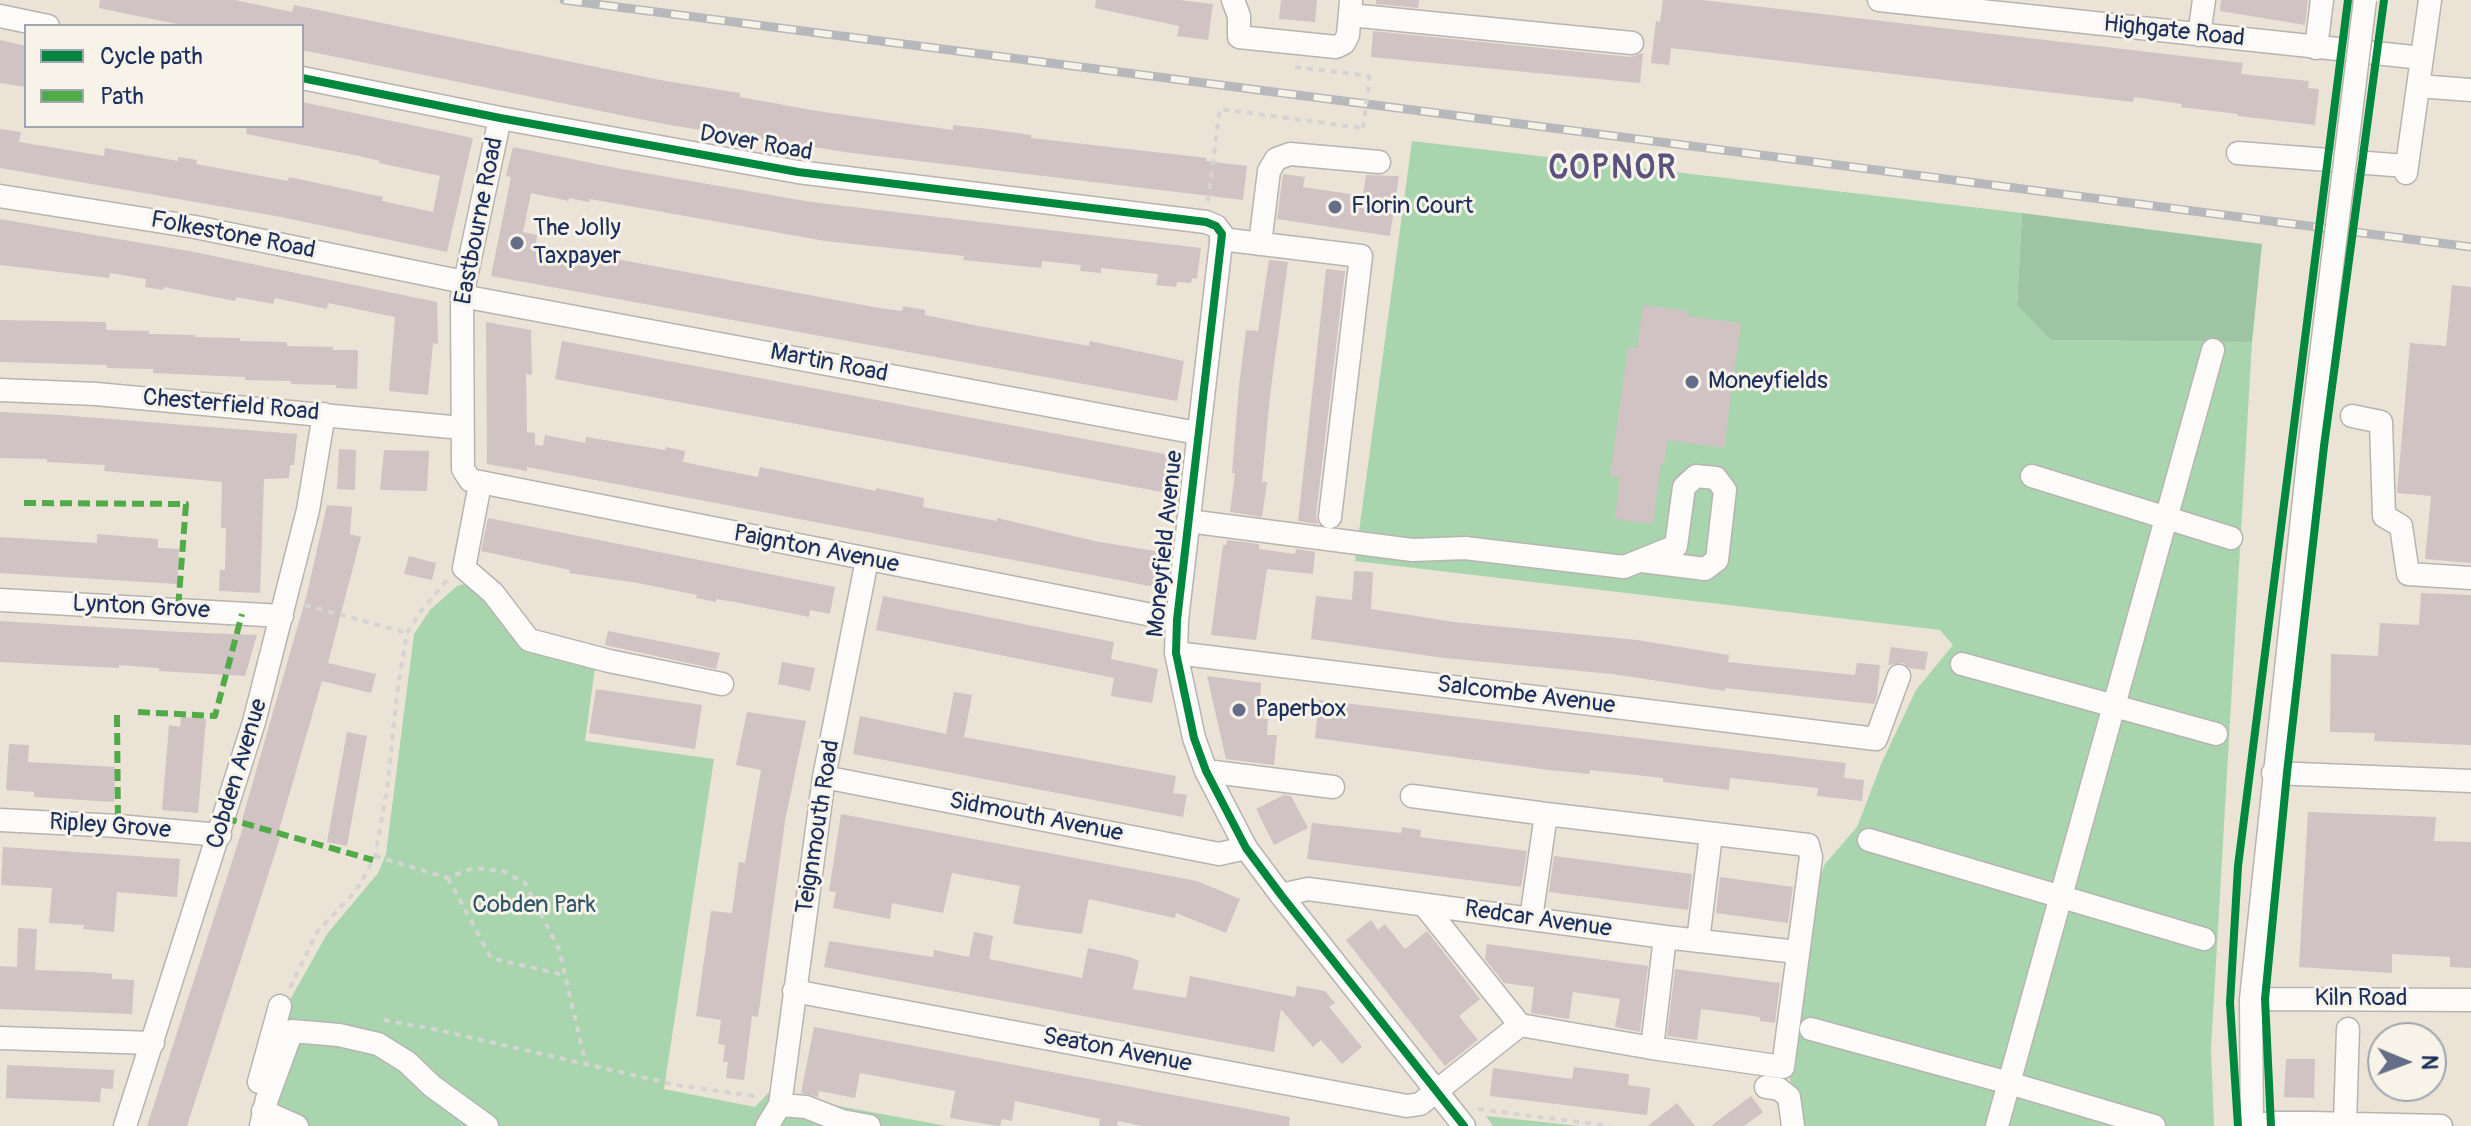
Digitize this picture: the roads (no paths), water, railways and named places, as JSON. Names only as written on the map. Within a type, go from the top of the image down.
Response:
[{"type":"street","points":[[1233,0],[1239,16],[1239,37],[1336,47],[1344,43],[1350,7],[1632,43]]},
{"type":"street","name":"Highgate Road","points":[[1879,0],[1983,5],[2199,35],[2422,58]]},
{"type":"street","points":[[2199,35],[2204,0]]},
{"type":"street","points":[[2316,48],[2322,0]]},
{"type":"street","points":[[2365,0],[2273,773],[2251,999],[2252,1126],[2271,1123],[2441,1126]]},
{"type":"street","points":[[2238,153],[2406,170],[2430,0]]},
{"type":"street","points":[[0,16],[38,24]]},
{"type":"street","name":"Dover Road","points":[[304,78],[500,118],[798,172],[1214,231],[1260,244],[1361,256],[1330,517]]},
{"type":"street","points":[[2418,86],[2471,90]]},
{"type":"street","name":"Eastbourne Road","points":[[500,118],[463,289],[462,428],[471,476],[464,568],[493,593],[529,640],[609,661],[722,684]]},
{"type":"street","points":[[1260,244],[1269,171],[1276,159],[1290,154],[1379,162]]},
{"type":"street","name":"Folkestone Road","points":[[0,196],[195,227],[463,289]]},
{"type":"street","name":"Moneyfield Avenue","points":[[1214,231],[1177,620],[1176,653],[1184,700],[1206,771],[1246,848],[1460,1121]]},
{"type":"street","name":"Martin Road","points":[[463,289],[1197,433]]},
{"type":"street","points":[[1997,1126],[2213,350]]},
{"type":"street","name":"Chesterfield Road","points":[[0,390],[96,394],[462,428]]},
{"type":"street","name":"Cobden Avenue","points":[[125,1126],[254,722],[308,510],[324,414]]},
{"type":"street","points":[[2352,416],[2381,422],[2384,516],[2401,526],[2408,574],[2471,578]]},
{"type":"street","name":"Paignton Avenue","points":[[471,476],[867,560],[1177,620]]},
{"type":"street","points":[[1188,521],[1412,550],[1465,548],[1624,567],[1676,546],[1684,487],[1696,476],[1716,478],[1725,490],[1717,560],[1705,569],[1642,561]]},
{"type":"street","points":[[2032,476],[2231,538]]},
{"type":"street","name":"Teignmouth Road","points":[[779,1100],[824,777],[867,560]]},
{"type":"street","name":"Lynton Grove","points":[[0,600],[284,608]]},
{"type":"street","name":"Salcombe Avenue","points":[[1176,653],[1876,739],[1899,676]]},
{"type":"street","points":[[1962,664],[2216,734]]},
{"type":"street","points":[[1206,771],[1333,787]]},
{"type":"street","points":[[2273,773],[2471,781]]},
{"type":"street","name":"Sidmouth Avenue","points":[[824,777],[1219,854],[1246,848]]},
{"type":"street","points":[[1412,796],[1808,845],[1811,857],[1783,1067],[1520,1025],[1424,905]]},
{"type":"street","points":[[1531,919],[1546,814]]},
{"type":"street","name":"Ripley Grove","points":[[0,820],[220,835]]},
{"type":"street","points":[[1698,941],[1711,835]]},
{"type":"street","points":[[1869,840],[2204,939]]},
{"type":"street","name":"Redcar Avenue","points":[[1281,895],[1308,889],[1797,952]]},
{"type":"street","points":[[1652,1048],[1665,937]]},
{"type":"street","name":"Seaton Avenue","points":[[794,991],[1407,1106],[1420,1104],[1438,1092],[1520,1025]]},
{"type":"street","name":"Kiln Road","points":[[2251,999],[2471,1000]]},
{"type":"street","points":[[257,1121],[280,1006]]},
{"type":"street","points":[[1811,1029],[2154,1126]]},
{"type":"street","points":[[2345,1123],[2348,1029]]},
{"type":"street","points":[[257,1121],[292,1031],[339,1035],[378,1044],[407,1062],[432,1086],[487,1126]]},
{"type":"street","points":[[0,1038],[153,1043]]},
{"type":"street","points":[[1766,1087],[1779,1089],[1789,1097],[1793,1126]]},
{"type":"street","points":[[767,1126],[779,1100],[842,1121],[869,1126]]},
{"type":"street","points":[[257,1121],[297,1126]]},
{"type":"railway","points":[[564,0],[2471,247]]},
{"type":"place","name":"Florin Court","points":[[1335,207]]},
{"type":"place","name":"The Jolly Taxpayer","points":[[517,243]]},
{"type":"place","name":"Moneyfields","points":[[1692,382]]},
{"type":"place","name":"Paperbox","points":[[1239,710]]},
{"type":"district","name":"COPNOR","points":[[1613,170]]},
{"type":"park label","name":"Cobden Park","points":[[534,906]]}]
